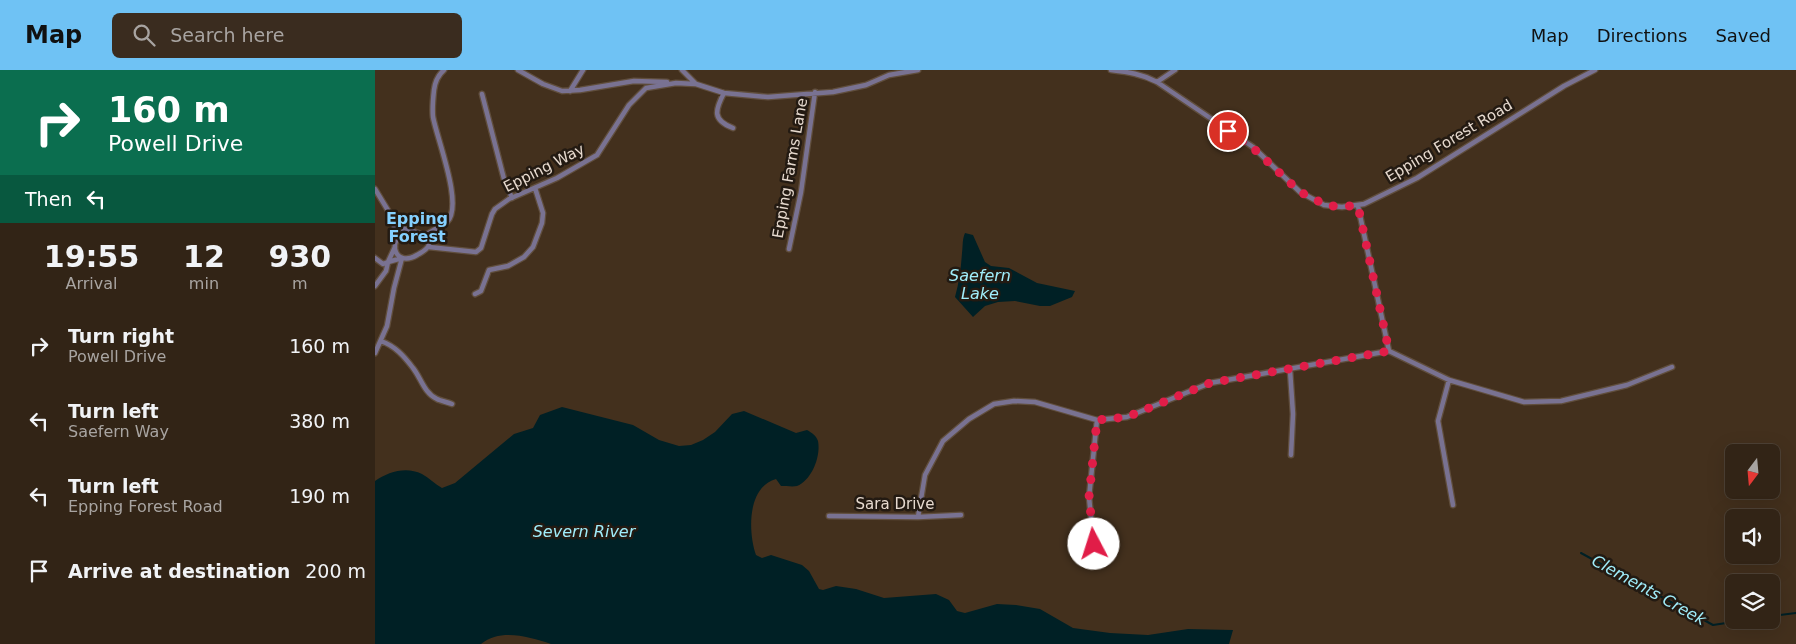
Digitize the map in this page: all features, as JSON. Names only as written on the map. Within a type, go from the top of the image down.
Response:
[{"type":"street","points":[[435,70],[439,74]]},
{"type":"street","points":[[424,236],[447,222],[453,210],[448,172],[433,116],[435,82],[439,74],[444,70]]},
{"type":"street","points":[[518,70],[549,87],[570,91],[633,81],[676,83]]},
{"type":"street","points":[[570,91],[583,70]]},
{"type":"street","points":[[682,70],[696,84]]},
{"type":"street","points":[[815,92],[833,92],[866,85],[889,75],[919,70]]},
{"type":"street","name":"Epping Forest Road","points":[[1111,70],[1133,72],[1157,82],[1253,148],[1300,192],[1328,206],[1358,206],[1417,178],[1564,86],[1595,70]]},
{"type":"street","points":[[1157,82],[1175,70]]},
{"type":"street","name":"Epping Way","points":[[429,247],[476,252],[481,248],[495,208],[512,198],[557,178],[597,155],[604,147],[629,105],[643,90],[676,83],[696,84],[725,93],[768,97],[815,92]]},
{"type":"street","name":"Epping Farms Lane","points":[[789,249],[801,192],[815,92]]},
{"type":"street","points":[[725,93],[717,107],[717,117],[723,125],[733,128]]},
{"type":"street","points":[[482,94],[504,180],[512,198]]},
{"type":"street","points":[[375,188],[393,220],[397,238],[386,271],[375,286]]},
{"type":"street","points":[[475,294],[481,291],[489,270],[508,266],[528,254],[533,247],[542,223],[543,213],[535,188]]},
{"type":"street","points":[[1358,206],[1389,351]]},
{"type":"street","points":[[375,259],[383,264],[402,258],[409,259],[429,247],[428,240],[424,236],[406,230],[393,220]]},
{"type":"street","points":[[397,238],[406,230]]},
{"type":"street","points":[[395,246],[397,254],[402,258]]},
{"type":"street","points":[[375,353],[387,326],[402,258]]},
{"type":"street","points":[[381,341],[401,353],[430,394],[436,399],[452,404]]},
{"type":"street","points":[[918,518],[925,475],[943,441],[969,419],[994,404],[1014,400],[1035,402],[1097,420],[1127,417],[1210,383],[1389,351],[1449,380],[1524,402],[1561,401],[1627,385],[1672,367]]},
{"type":"street","points":[[1289,370],[1293,414],[1291,456]]},
{"type":"street","points":[[1449,380],[1438,421],[1453,505]]},
{"type":"street","points":[[1095,557],[1089,497],[1097,420]]},
{"type":"street","name":"Sara Drive","points":[[829,516],[918,518],[961,516]]},
{"type":"water","name":"Saefern Lake","points":[[965,233],[973,235],[985,262],[991,266],[1009,268],[1037,283],[1075,291],[1072,297],[1050,306],[1015,301],[998,302],[985,306],[973,317],[955,297],[960,275]]},
{"type":"water","name":"Severn River","points":[[562,407],[633,425],[659,440],[679,446],[691,445],[703,440],[715,432],[732,414],[744,411],[796,433],[807,430],[812,433],[818,441],[819,447],[817,460],[807,479],[797,486],[781,486],[776,479],[766,484],[755,500],[751,523],[756,555],[762,558],[771,555],[802,565],[809,571],[819,589],[823,590],[836,586],[856,589],[884,598],[936,594],[949,600],[957,611],[965,613],[997,604],[1016,605],[1040,609],[1073,628],[1110,633],[1148,635],[1188,629],[1233,630],[1229,644],[551,644],[515,635],[506,635],[497,636],[481,644],[375,644],[375,481],[397,471],[410,470],[422,474],[442,488],[455,483],[514,434],[533,428],[540,415]]},
{"type":"waterway","name":"Clements Creek","points":[[1581,553],[1713,625],[1725,623]]},
{"type":"waterway","name":"Clements Creek","points":[[1780,615],[1796,613]]},
{"type":"district","name":"Epping Forest","points":[[417,227]]},
{"type":"route","points":[[1094,544],[1089,497],[1097,420],[1127,417],[1210,383],[1389,351],[1358,206],[1328,206],[1300,192],[1253,148],[1228,131]]}]
